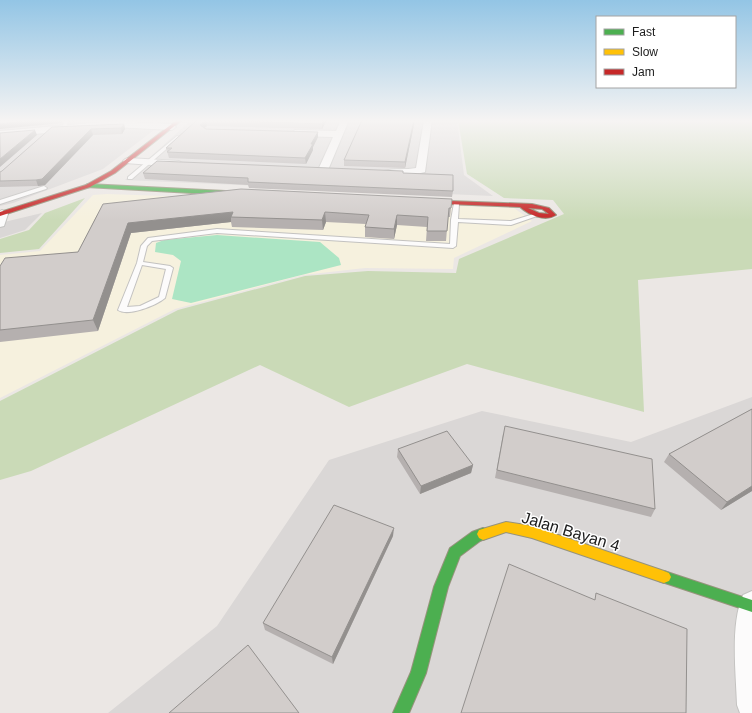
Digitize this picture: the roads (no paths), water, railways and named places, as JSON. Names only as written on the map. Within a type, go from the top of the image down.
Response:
[{"type":"street","points":[[1,213],[88,186],[113,172],[138,153]]},
{"type":"street","points":[[323,170],[330,153]]},
{"type":"street","points":[[377,172],[408,173],[421,170],[423,153]]},
{"type":"street","points":[[128,161],[189,164]]},
{"type":"street","points":[[88,186],[251,194]]},
{"type":"street","points":[[410,202],[456,204],[523,207],[545,208],[551,211],[553,215],[537,215],[530,213],[523,207]]},
{"type":"street","name":"Jalan Bayan 4","points":[[401,713],[418,673],[441,587],[452,559],[455,552],[476,536],[506,527],[532,532],[752,605]]},
{"type":"street","points":[[752,605],[749,646],[752,705]]},
{"type":"lane","points":[[130,178],[159,153]]},
{"type":"lane","points":[[1,213],[44,188]]},
{"type":"lane","points":[[140,262],[170,268],[162,298],[142,308],[122,310],[140,262],[144,246],[150,239],[217,231],[453,246],[456,204]]},
{"type":"lane","points":[[454,220],[511,223],[537,215]]}]
